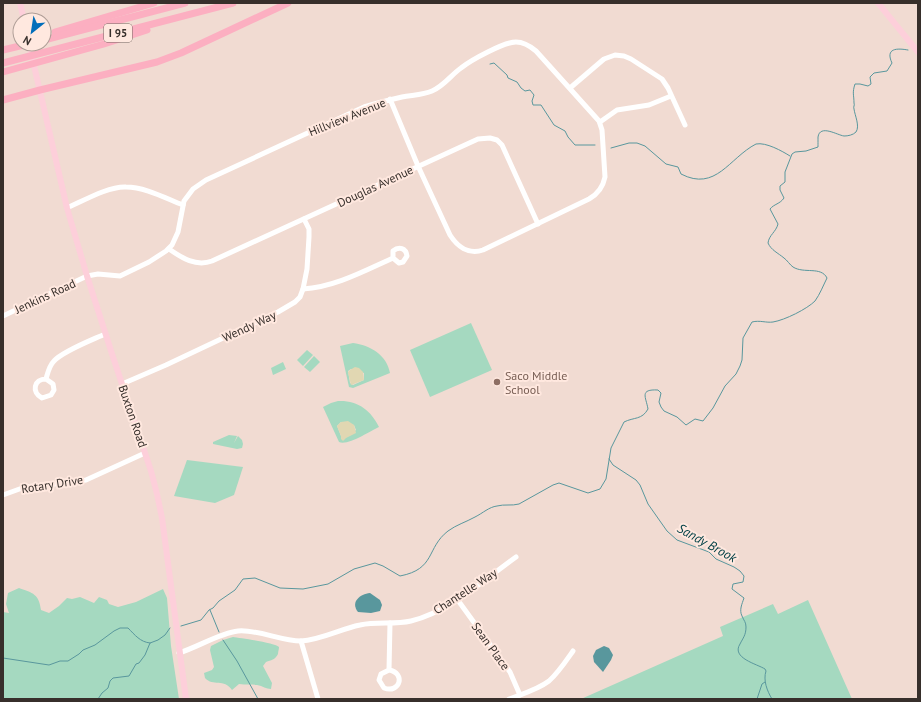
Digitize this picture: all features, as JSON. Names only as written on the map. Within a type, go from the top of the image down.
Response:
[{"type":"highway","points":[[52,33],[154,3]]},
{"type":"highway","name":"I 95","points":[[52,38],[185,3]]},
{"type":"highway","name":"I 95","points":[[3,63],[233,3]]},
{"type":"highway","points":[[3,100],[157,62],[181,53],[288,3]]},
{"type":"highway","points":[[3,72],[104,44],[192,14]]},
{"type":"main road","points":[[878,3],[918,52]]},
{"type":"main road","points":[[31,52],[40,90]]},
{"type":"main road","name":"Buxton Road","points":[[40,90],[67,208],[105,334],[157,494],[162,518],[186,699]]},
{"type":"street","name":"Hillview Avenue","points":[[87,276],[98,274],[120,276],[156,258],[169,249],[178,232],[183,205],[186,199],[202,182],[211,177],[364,107],[390,99],[432,91],[441,86],[466,64],[500,47],[516,42],[532,48],[600,122]]},
{"type":"street","points":[[570,88],[604,59],[610,56],[620,55],[631,59],[662,79],[666,84],[685,125]]},
{"type":"street","points":[[390,99],[418,166],[452,237],[457,244],[464,249],[474,252],[482,250],[595,196],[600,190],[605,177],[602,130],[600,122],[617,110],[649,105],[671,96]]},
{"type":"street","name":"Douglas Avenue","points":[[169,249],[190,261],[205,263],[227,255],[478,139],[487,137],[494,139],[503,147],[538,224]]},
{"type":"street","points":[[67,208],[104,192],[125,187],[147,191],[183,205]]},
{"type":"street","points":[[304,219],[309,229],[307,270],[304,289],[337,282],[393,258]]},
{"type":"street","name":"Jenkins Road","points":[[3,316],[87,276]]},
{"type":"street","name":"Wendy Way","points":[[122,384],[278,312],[295,302],[300,297],[304,289]]},
{"type":"street","points":[[46,379],[50,367],[59,357],[105,334]]},
{"type":"street","name":"Rotary Drive","points":[[3,495],[25,487],[86,480],[145,454]]},
{"type":"street","name":"Chantelle Way","points":[[179,653],[238,631],[301,641],[362,624],[405,622],[441,609],[516,557]]},
{"type":"street","name":"Sean Place","points":[[457,599],[510,672],[520,695]]},
{"type":"street","points":[[389,670],[390,623]]},
{"type":"street","points":[[301,641],[318,699]]},
{"type":"street","points":[[508,699],[536,688],[551,679],[573,651]]},
{"type":"green space","points":[[471,323],[492,370],[430,397],[410,350]]},
{"type":"green space","points":[[353,343],[366,346],[381,356],[390,373],[353,388],[349,387],[340,346]],"holes":[[[351,369],[364,373],[364,380],[353,385],[350,383],[348,371]]]},
{"type":"green space","points":[[307,350],[313,355],[303,366],[297,360]]},
{"type":"green space","points":[[314,356],[320,362],[310,372],[304,367]]},
{"type":"green space","points":[[283,362],[286,369],[273,375],[271,368]]},
{"type":"green space","points":[[345,401],[363,407],[376,421],[379,427],[359,438],[343,443],[339,442],[323,407],[331,403]],"holes":[[[341,422],[354,425],[356,430],[345,438],[341,436],[337,426]]]},
{"type":"green space","points":[[229,435],[237,436],[234,443],[238,436],[242,440],[242,448],[237,449],[213,444],[213,442]]},
{"type":"green space","points":[[187,460],[243,467],[234,495],[215,503],[174,496]]},
{"type":"green space","points":[[19,588],[28,591],[37,597],[41,610],[49,613],[67,598],[72,599],[80,597],[94,603],[99,597],[107,600],[109,604],[118,607],[136,602],[163,589],[167,598],[171,646],[179,699],[3,699],[3,612],[9,613],[6,604],[8,593]]},
{"type":"green space","points":[[808,600],[852,699],[581,699],[723,636],[720,627],[773,604],[778,614]]},
{"type":"green space","points":[[233,637],[265,642],[279,647],[276,658],[266,662],[263,666],[272,683],[271,689],[257,685],[239,684],[232,690],[226,684],[211,682],[205,678],[204,673],[212,670],[214,667],[210,650],[211,646]]},
{"type":"sand","points":[[355,367],[359,368],[363,372],[364,380],[351,385],[348,372]]},
{"type":"sand","points":[[348,421],[354,425],[356,433],[343,441],[337,426],[341,422]]},
{"type":"water","points":[[370,593],[380,600],[382,605],[380,611],[371,613],[358,612],[355,605],[357,599]]},
{"type":"water","points":[[604,646],[609,648],[613,655],[603,672],[594,662],[593,656],[596,650]]},
{"type":"waterway","points":[[181,626],[201,620],[219,601],[235,590],[243,579],[255,578],[280,588],[303,589],[328,584],[354,569],[375,563],[400,576],[411,573],[420,568],[425,563],[436,544],[448,531],[491,508],[500,505],[519,504],[559,483],[588,493],[600,489],[606,479],[611,448],[624,422],[640,417],[646,413],[648,409],[645,395],[648,391],[658,390],[661,393],[659,402],[664,411],[677,417],[686,425],[695,419],[703,421],[713,408],[725,386],[736,374],[740,366],[742,360],[743,338],[752,322],[773,322],[784,319],[801,311],[815,301],[827,278],[821,272],[802,270],[793,267],[773,250],[768,243],[778,224],[770,209],[781,202],[784,198],[780,190],[780,186],[785,182],[785,172],[792,154],[818,147],[818,137],[819,133],[822,131],[829,131],[844,136],[856,132],[857,124],[853,94],[855,84],[868,86],[871,84],[870,77],[874,73],[887,71],[892,63],[890,54],[893,50],[908,50]]},
{"type":"waterway","points":[[490,64],[494,63],[507,75],[508,78],[517,82],[525,91],[530,90],[534,95],[532,101],[533,105],[541,105],[554,125],[565,131],[575,145],[595,145]]},
{"type":"waterway","points":[[611,148],[629,143],[637,143],[645,146],[666,164],[678,167],[681,174],[693,178],[704,179],[722,171],[746,150],[756,144],[764,144],[778,149],[790,156]]},
{"type":"waterway","name":"Sandy Brook","points":[[609,459],[613,465],[636,480],[640,485],[648,504],[667,531],[677,540],[709,552],[716,559],[740,571],[744,576],[743,582],[733,584],[732,589],[744,598],[741,612],[746,624],[746,630],[738,649],[739,653],[746,660],[765,669],[766,685],[772,699]]},
{"type":"waterway","points":[[210,610],[219,632]]},
{"type":"waterway","points":[[3,658],[49,665],[60,661],[68,661],[83,650],[95,645],[120,628],[128,628],[140,640],[150,643]]},
{"type":"waterway","points":[[98,699],[108,688],[110,681],[113,678],[129,676],[136,664],[139,663],[145,655],[150,643],[165,635],[170,628]]},
{"type":"waterway","points":[[223,640],[237,661],[258,699]]},
{"type":"waterway","name":"Sandy Brook","points":[[757,699],[762,684],[765,682]]},
{"type":"place","name":"Saco Middle School","points":[[497,382]]}]
